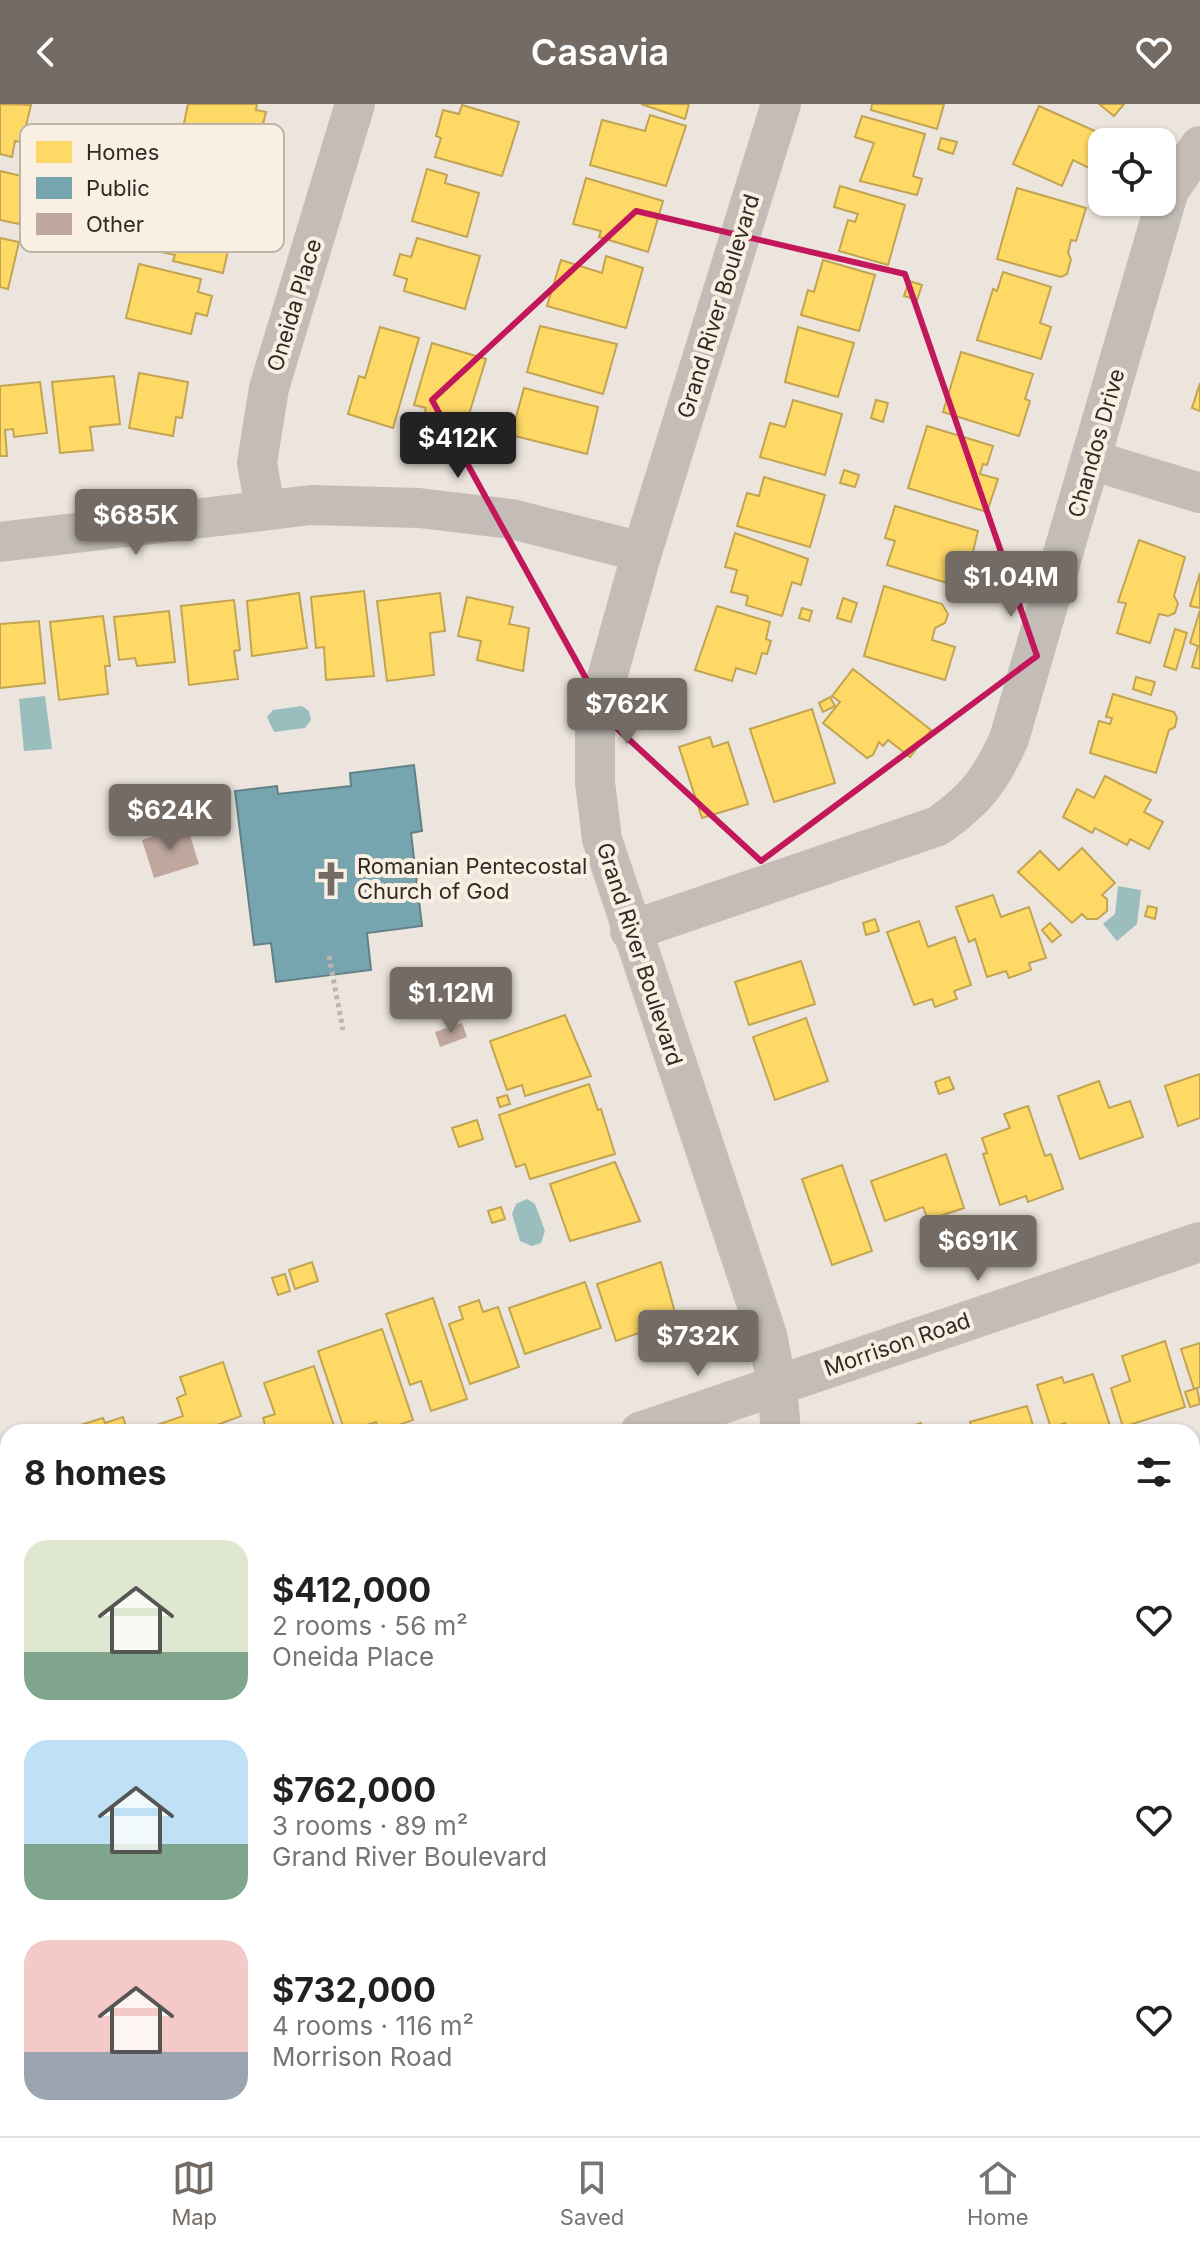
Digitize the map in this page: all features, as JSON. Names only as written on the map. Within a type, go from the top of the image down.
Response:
[{"type":"street","name":"Oneida Place","points":[[265,509],[257,463],[269,388],[355,104]]},
{"type":"street","name":"Grand River Boulevard","points":[[780,1424],[777,1385],[767,1335],[630,931],[602,839],[595,782],[595,721],[642,552],[781,104]]},
{"type":"street","name":"Chandos Drive","points":[[630,931],[938,826],[969,804],[992,777],[1009,739],[1169,190],[1200,146]]},
{"type":"street","points":[[1091,460],[1200,493]]},
{"type":"street","points":[[0,542],[311,505],[419,508],[511,519],[642,552]]},
{"type":"street","name":"Morrison Road","points":[[663,1424],[1200,1242]]},
{"type":"path","points":[[329,956],[343,1030]]},
{"type":"highlighted area","points":[[636,211],[905,274],[1037,656],[761,861],[610,722],[432,400]]},
{"type":"water","points":[[45,696],[52,749],[24,751],[19,699]]},
{"type":"water","points":[[302,706],[309,711],[311,720],[305,728],[274,732],[267,717],[273,710]]},
{"type":"water","points":[[1118,886],[1141,890],[1137,924],[1117,941],[1103,924],[1115,914]]},
{"type":"water","points":[[527,1199],[535,1204],[545,1231],[541,1243],[532,1246],[520,1241],[512,1214],[516,1204]]},
{"type":"building: Homes","points":[[0,104],[31,105],[26,124],[20,124],[20,142],[15,141],[12,157],[0,154]]},
{"type":"building: Homes","points":[[188,104],[257,104],[256,110],[266,112],[263,124],[184,124]]},
{"type":"building: Homes","points":[[641,104],[689,104],[685,119]]},
{"type":"building: Homes","points":[[872,104],[944,104],[937,129],[871,110]]},
{"type":"building: Homes","points":[[1099,104],[1124,104],[1114,116]]},
{"type":"building: Homes","points":[[462,105],[519,122],[502,176],[435,157],[441,138],[436,136],[443,110],[459,114]]},
{"type":"building: Homes","points":[[1039,106],[1088,128],[1088,168],[1073,160],[1062,186],[1013,164]]},
{"type":"building: Homes","points":[[650,115],[686,126],[666,186],[590,165],[602,120],[645,131]]},
{"type":"building: Homes","points":[[862,116],[925,134],[913,176],[922,179],[917,195],[860,181],[874,143],[855,137]]},
{"type":"building: Homes","points":[[941,138],[957,142],[953,154],[938,149]]},
{"type":"building: Homes","points":[[427,169],[447,175],[445,183],[479,193],[467,237],[412,221]]},
{"type":"building: Homes","points":[[0,171],[20,176],[20,220],[19,224],[0,220]]},
{"type":"building: Homes","points":[[586,178],[663,201],[648,252],[599,237],[601,231],[573,224]]},
{"type":"building: Homes","points":[[840,186],[905,205],[888,265],[839,251],[848,220],[855,222],[858,214],[834,207]]},
{"type":"building: Homes","points":[[1017,188],[1086,208],[1076,241],[1071,240],[1067,274],[1061,277],[997,259]]},
{"type":"building: Homes","points":[[0,238],[19,242],[8,289],[0,287]]},
{"type":"building: Homes","points":[[417,238],[480,256],[465,309],[404,291],[407,279],[394,275],[400,254],[411,257]]},
{"type":"building: Homes","points":[[161,252],[228,252],[223,273],[173,261],[175,255]]},
{"type":"building: Homes","points":[[606,256],[643,268],[626,328],[547,306],[561,260],[602,273]]},
{"type":"building: Homes","points":[[823,260],[875,275],[859,331],[801,315],[808,290],[814,292]]},
{"type":"building: Homes","points":[[139,264],[201,279],[198,292],[212,296],[207,316],[196,313],[191,334],[126,318]]},
{"type":"building: Homes","points":[[1003,272],[1051,287],[1040,323],[1051,327],[1041,359],[977,340],[993,289],[997,291]]},
{"type":"building: Homes","points":[[909,281],[922,285],[917,300],[904,296]]},
{"type":"building: Homes","points":[[540,326],[617,344],[603,394],[527,372]]},
{"type":"building: Homes","points":[[380,327],[419,338],[393,428],[348,414],[359,376],[365,378]]},
{"type":"building: Homes","points":[[798,327],[854,343],[838,397],[785,382]]},
{"type":"building: Homes","points":[[432,343],[486,359],[466,424],[446,417],[442,428],[422,422],[426,408],[414,405]]},
{"type":"building: Homes","points":[[961,352],[1033,374],[1025,399],[1030,401],[1019,436],[943,412]]},
{"type":"building: Homes","points":[[139,373],[188,382],[182,418],[176,417],[173,436],[129,428]]},
{"type":"building: Homes","points":[[114,376],[120,424],[90,427],[93,450],[60,453],[52,382]]},
{"type":"building: Homes","points":[[40,382],[47,433],[14,437],[13,429],[5,430],[7,456],[0,456],[0,386]]},
{"type":"building: Homes","points":[[1200,383],[1200,411],[1192,408]]},
{"type":"building: Homes","points":[[524,388],[598,407],[587,454],[511,435]]},
{"type":"building: Homes","points":[[793,400],[842,414],[825,475],[760,457],[770,423],[785,427]]},
{"type":"building: Homes","points":[[876,400],[888,403],[883,422],[871,418]]},
{"type":"building: Homes","points":[[927,426],[993,446],[987,465],[983,464],[980,474],[998,479],[987,512],[908,488]]},
{"type":"building: Homes","points":[[844,470],[859,475],[855,487],[840,483]]},
{"type":"building: Homes","points":[[764,477],[825,495],[810,547],[737,526],[747,493],[759,496]]},
{"type":"building: Homes","points":[[895,506],[978,531],[964,588],[887,565],[895,541],[885,538]]},
{"type":"building: Homes","points":[[735,533],[808,559],[801,585],[792,582],[782,616],[746,605],[748,596],[731,592],[737,570],[725,567]]},
{"type":"building: Homes","points":[[1139,540],[1185,557],[1174,596],[1178,603],[1175,613],[1168,616],[1159,614],[1150,643],[1117,633],[1126,603],[1118,602]]},
{"type":"building: Homes","points":[[1200,573],[1200,608],[1190,606]]},
{"type":"building: Homes","points":[[884,586],[942,604],[948,614],[945,623],[935,628],[932,640],[955,647],[945,680],[864,656]]},
{"type":"building: Homes","points":[[364,591],[374,676],[326,680],[324,647],[316,648],[311,597]]},
{"type":"building: Homes","points":[[299,593],[307,648],[252,656],[247,601]]},
{"type":"building: Homes","points":[[440,593],[445,631],[430,633],[434,675],[387,681],[377,601]]},
{"type":"building: Homes","points":[[467,597],[513,607],[509,624],[529,628],[523,671],[477,660],[481,641],[458,636]]},
{"type":"building: Homes","points":[[843,598],[857,603],[851,622],[837,618]]},
{"type":"building: Homes","points":[[234,600],[240,650],[234,651],[238,679],[189,685],[181,606]]},
{"type":"building: Homes","points":[[717,606],[770,622],[766,639],[771,641],[767,654],[762,653],[756,674],[736,668],[732,681],[695,670]]},
{"type":"building: Homes","points":[[802,608],[812,611],[809,621],[799,618]]},
{"type":"building: Homes","points":[[1200,610],[1200,669],[1192,667],[1198,646],[1190,643]]},
{"type":"building: Homes","points":[[169,611],[175,662],[137,666],[135,658],[119,660],[114,617]]},
{"type":"building: Homes","points":[[103,616],[110,666],[105,666],[108,694],[59,700],[50,622]]},
{"type":"building: Homes","points":[[39,621],[45,683],[0,688],[0,624]]},
{"type":"building: Homes","points":[[1175,629],[1187,633],[1176,670],[1164,666]]},
{"type":"building: Homes","points":[[853,669],[931,730],[910,757],[888,740],[883,746],[879,742],[873,755],[867,758],[823,723],[840,702],[832,696]]},
{"type":"building: Homes","points":[[1136,677],[1155,682],[1151,695],[1133,689]]},
{"type":"building: Homes","points":[[1113,694],[1174,712],[1177,718],[1175,727],[1169,730],[1156,773],[1090,753],[1099,721],[1110,724],[1112,718],[1106,717]]},
{"type":"building: Homes","points":[[830,697],[835,706],[823,712],[819,703]]},
{"type":"building: Homes","points":[[812,709],[835,783],[774,802],[750,729]]},
{"type":"building: Homes","points":[[710,737],[713,747],[728,742],[748,804],[702,818],[679,747]]},
{"type":"building: Homes","points":[[1105,776],[1151,800],[1144,812],[1163,822],[1149,849],[1130,839],[1127,845],[1095,828],[1092,833],[1063,817],[1077,789],[1094,798]]},
{"type":"building: Homes","points":[[1082,848],[1115,883],[1102,895],[1107,899],[1107,911],[1097,919],[1087,919],[1082,914],[1072,923],[1018,872],[1040,851],[1059,870]]},
{"type":"building: Homes","points":[[993,895],[1001,917],[1029,907],[1046,958],[1029,963],[1031,970],[1009,978],[1006,971],[987,977],[975,939],[969,942],[956,907]]},
{"type":"building: Homes","points":[[1148,906],[1157,908],[1155,919],[1145,916]]},
{"type":"building: Homes","points":[[875,919],[879,931],[866,935],[863,923]]},
{"type":"building: Homes","points":[[919,921],[928,947],[955,937],[971,985],[954,991],[957,999],[935,1007],[932,999],[914,1005],[887,932]]},
{"type":"building: Homes","points":[[1050,923],[1061,935],[1052,942],[1042,930]]},
{"type":"building: Homes","points":[[801,961],[815,1004],[749,1025],[735,982]]},
{"type":"building: Homes","points":[[565,1015],[591,1076],[525,1096],[522,1085],[507,1090],[490,1041]]},
{"type":"building: Homes","points":[[806,1018],[828,1081],[775,1100],[753,1037]]},
{"type":"building: Homes","points":[[1200,1074],[1200,1118],[1178,1126],[1165,1086]]},
{"type":"building: Homes","points":[[949,1077],[954,1089],[939,1094],[935,1082]]},
{"type":"building: Homes","points":[[1099,1081],[1109,1108],[1130,1101],[1143,1137],[1080,1159],[1058,1096]]},
{"type":"building: Homes","points":[[589,1084],[598,1110],[601,1109],[615,1154],[530,1179],[525,1164],[516,1167],[499,1115]]},
{"type":"building: Homes","points":[[507,1095],[510,1104],[500,1107],[497,1098]]},
{"type":"building: Homes","points":[[1028,1106],[1045,1156],[1051,1154],[1063,1189],[1028,1202],[1026,1196],[1000,1205],[983,1154],[987,1153],[982,1138],[1010,1128],[1004,1114]]},
{"type":"building: Homes","points":[[477,1120],[483,1139],[459,1147],[452,1128]]},
{"type":"building: Homes","points":[[946,1154],[964,1208],[928,1220],[923,1207],[885,1221],[871,1181]]},
{"type":"building: Homes","points":[[615,1162],[640,1221],[570,1241],[550,1184]]},
{"type":"building: Homes","points":[[842,1165],[872,1251],[832,1265],[802,1179]]},
{"type":"building: Homes","points":[[501,1207],[505,1219],[492,1223],[488,1211]]},
{"type":"building: Homes","points":[[312,1262],[318,1281],[295,1289],[289,1270]]},
{"type":"building: Homes","points":[[661,1262],[679,1327],[652,1336],[650,1329],[616,1341],[597,1284]]},
{"type":"building: Homes","points":[[285,1274],[290,1291],[278,1295],[272,1278]]},
{"type":"building: Homes","points":[[585,1282],[601,1328],[525,1354],[509,1308]]},
{"type":"building: Homes","points":[[433,1298],[467,1399],[431,1411],[421,1381],[410,1385],[386,1314]]},
{"type":"building: Homes","points":[[479,1300],[483,1312],[498,1307],[519,1367],[470,1384],[449,1324],[463,1319],[459,1307]]},
{"type":"building: Homes","points":[[382,1329],[413,1420],[402,1424],[342,1424],[318,1351]]},
{"type":"building: Homes","points":[[1165,1341],[1185,1407],[1132,1424],[1122,1424],[1111,1388],[1130,1381],[1122,1356]]},
{"type":"building: Homes","points":[[1200,1343],[1200,1387],[1194,1389],[1181,1349]]},
{"type":"building: Homes","points":[[223,1362],[241,1416],[220,1424],[160,1424],[183,1416],[177,1398],[186,1394],[180,1377]]},
{"type":"building: Homes","points":[[314,1366],[333,1424],[265,1424],[263,1418],[275,1414],[264,1383]]},
{"type":"building: Homes","points":[[1093,1374],[1109,1424],[1050,1424],[1037,1385],[1062,1377],[1064,1383]]},
{"type":"building: Homes","points":[[1197,1388],[1200,1404],[1190,1407],[1185,1392]]},
{"type":"building: Homes","points":[[1027,1406],[1033,1424],[971,1424]]},
{"type":"building: Homes","points":[[123,1417],[125,1424],[84,1424],[103,1418],[105,1423]]},
{"type":"building: Public","name":"Romanian Pentecostal Church of God","points":[[414,765],[422,831],[411,833],[422,926],[367,933],[371,970],[276,982],[271,943],[254,945],[235,791],[277,786],[278,794],[351,786],[350,773]]},
{"type":"building: Other","points":[[187,826],[199,864],[154,878],[142,840]]},
{"type":"building: Other","points":[[462,1023],[467,1037],[440,1047],[435,1032]]},
{"type":"place","name":"Romanian Pentecostal Church of God","points":[[331,879]]}]
